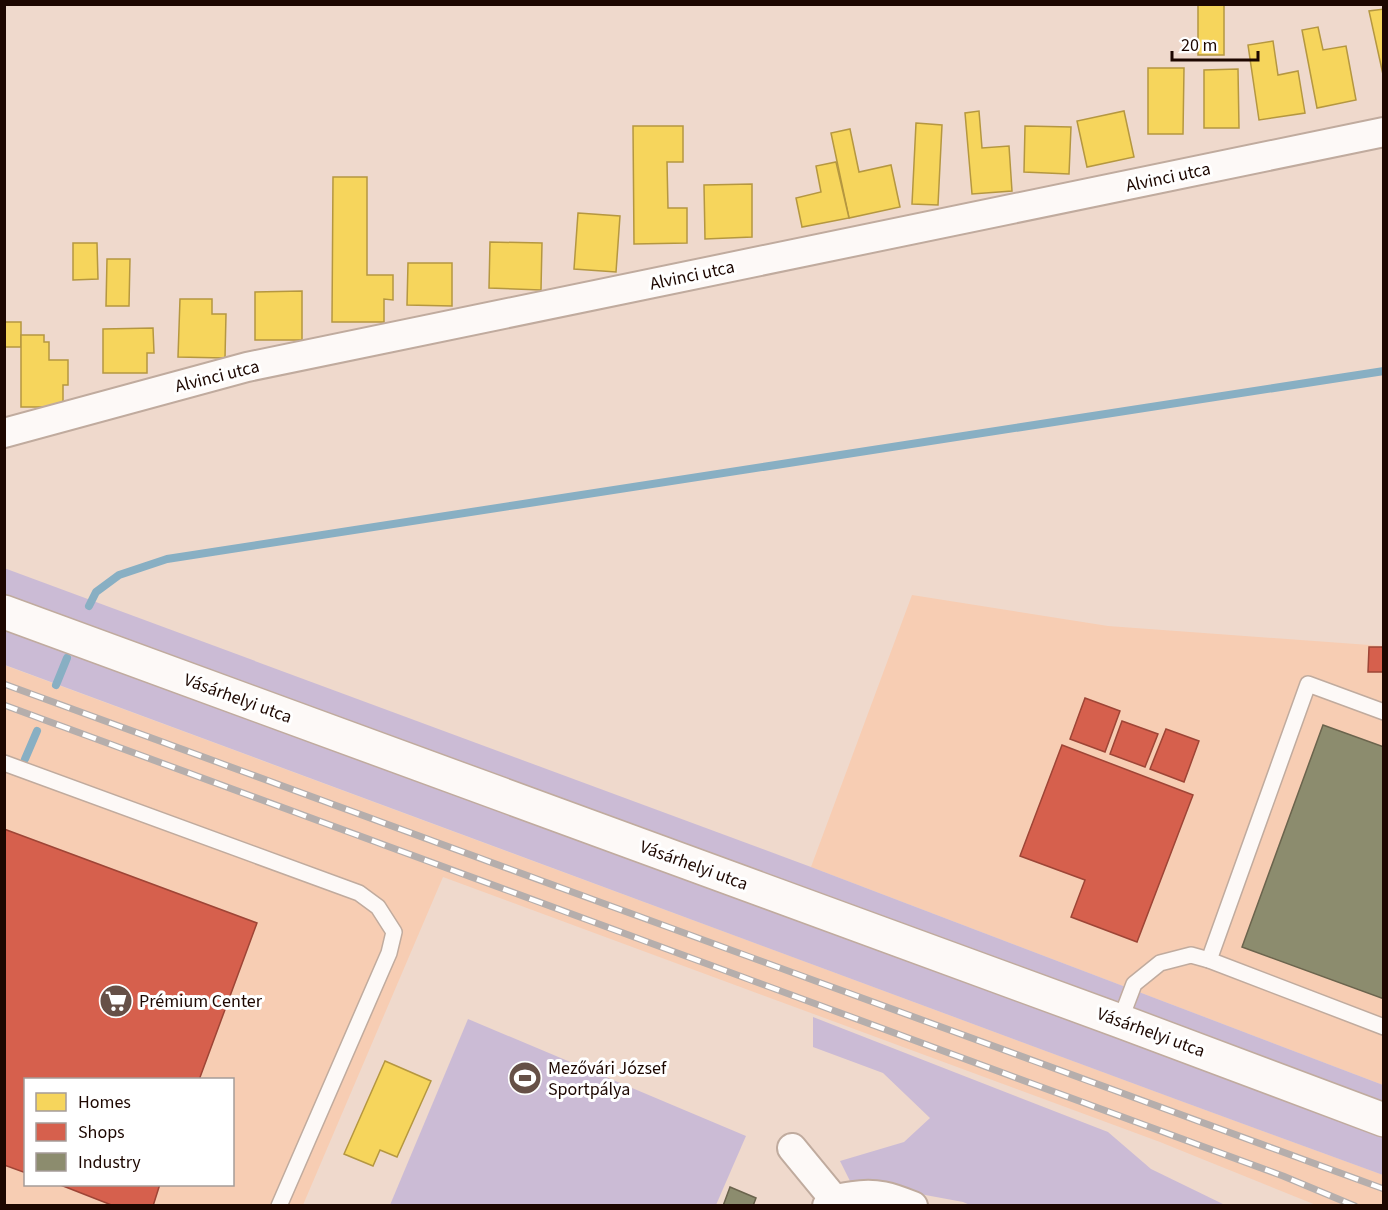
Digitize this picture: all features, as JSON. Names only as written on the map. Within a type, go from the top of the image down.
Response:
[{"type":"street","name":"Alvinci utca","points":[[4,433],[247,367],[1383,132]]},
{"type":"street","name":"Vásárhelyi utca","points":[[4,612],[1383,1119]]},
{"type":"street","points":[[792,1148],[831,1202],[867,1194],[893,1198],[913,1206]]},
{"type":"lane","points":[[1209,960],[1308,684],[1383,712]]},
{"type":"lane","points":[[4,763],[359,893],[378,908],[394,932],[389,953],[279,1206]]},
{"type":"lane","points":[[1120,1021],[1134,984],[1160,963],[1191,955],[1383,1027]]},
{"type":"shaded area","points":[[4,568],[811,867],[1383,1085],[1383,1175],[5,665]]},
{"type":"shaded area","points":[[912,595],[1108,626],[1383,646],[1383,1085],[811,867]]},
{"type":"shaded area","points":[[4,665],[1383,1175],[1383,1205],[1316,1205],[1160,1142],[443,877],[303,1205],[5,1205]]},
{"type":"shaded area","points":[[813,1017],[1108,1132],[1151,1169],[1225,1205],[970,1205],[850,1181],[840,1161],[904,1142],[930,1118],[883,1073],[813,1047]]},
{"type":"shaded area","name":"Mezővári József Sportpálya","points":[[468,1019],[746,1136],[716,1205],[390,1205]]},
{"type":"building: Homes","points":[[1198,4],[1224,4],[1224,55],[1198,55]]},
{"type":"building: Homes","points":[[1384,9],[1384,79],[1369,11]]},
{"type":"building: Homes","points":[[1318,27],[1323,50],[1346,46],[1356,100],[1317,108],[1302,30]]},
{"type":"building: Homes","points":[[1273,41],[1278,75],[1298,71],[1305,113],[1259,120],[1248,45]]},
{"type":"building: Homes","points":[[1148,68],[1184,68],[1183,134],[1148,134]]},
{"type":"building: Homes","points":[[1238,69],[1239,128],[1204,128],[1204,70]]},
{"type":"building: Homes","points":[[979,111],[982,148],[1009,146],[1012,191],[972,194],[965,113]]},
{"type":"building: Homes","points":[[1124,111],[1134,157],[1087,167],[1077,121]]},
{"type":"building: Homes","points":[[916,123],[942,125],[938,205],[912,204]]},
{"type":"building: Homes","points":[[633,126],[683,126],[683,162],[667,162],[668,208],[687,208],[687,243],[634,244]]},
{"type":"building: Homes","points":[[1025,126],[1071,127],[1069,174],[1024,172]]},
{"type":"building: Homes","points":[[850,129],[859,172],[891,165],[900,207],[849,218],[831,133]]},
{"type":"building: Homes","points":[[836,162],[849,218],[802,227],[796,198],[821,192],[816,166]]},
{"type":"building: Homes","points":[[333,177],[367,177],[367,275],[393,275],[393,300],[384,299],[384,322],[332,322]]},
{"type":"building: Homes","points":[[752,184],[752,237],[705,239],[704,185]]},
{"type":"building: Homes","points":[[578,213],[620,216],[616,272],[574,269]]},
{"type":"building: Homes","points":[[490,242],[542,243],[541,290],[489,288]]},
{"type":"building: Homes","points":[[73,243],[97,243],[98,279],[73,280]]},
{"type":"building: Homes","points":[[107,259],[130,259],[129,306],[106,306]]},
{"type":"building: Homes","points":[[408,263],[452,263],[452,306],[407,305]]},
{"type":"building: Homes","points":[[302,291],[302,340],[255,340],[255,292]]},
{"type":"building: Homes","points":[[180,299],[212,299],[212,314],[226,314],[225,358],[178,357]]},
{"type":"building: Homes","points":[[4,322],[21,322],[21,347],[4,347]]},
{"type":"building: Homes","points":[[153,328],[154,353],[147,353],[147,373],[103,373],[103,329]]},
{"type":"building: Homes","points":[[21,335],[44,335],[44,342],[49,342],[49,360],[68,360],[68,385],[63,385],[63,407],[21,407]]},
{"type":"building: Homes","points":[[385,1061],[431,1081],[397,1157],[380,1150],[373,1166],[344,1154]]},
{"type":"building: Shops","points":[[1369,647],[1384,647],[1384,672],[1368,672]]},
{"type":"building: Shops","points":[[1085,698],[1120,711],[1105,752],[1070,739]]},
{"type":"building: Shops","points":[[1122,721],[1158,734],[1145,767],[1110,754]]},
{"type":"building: Shops","points":[[1166,729],[1199,741],[1184,782],[1150,769]]},
{"type":"building: Shops","points":[[1062,745],[1193,795],[1137,942],[1071,917],[1085,880],[1020,856]]},
{"type":"building: Shops","name":"Prémium Center","points":[[4,829],[257,923],[200,1078],[24,1078],[24,1172],[4,1165]]},
{"type":"building: Shops","points":[[63,1186],[159,1186],[153,1206],[114,1206]]},
{"type":"building: Industry","points":[[1323,725],[1384,747],[1384,999],[1242,947]]},
{"type":"building: Industry","points":[[730,1187],[756,1198],[753,1206],[723,1206]]},
{"type":"waterway","points":[[89,606],[96,592],[119,575],[167,559],[1384,371]]},
{"type":"waterway","points":[[56,685],[67,658]]},
{"type":"waterway","points":[[25,759],[37,731]]},
{"type":"railway","points":[[4,684],[1384,1189]]},
{"type":"railway","points":[[4,705],[1283,1176],[1355,1206]]},
{"type":"place","name":"Prémium Center","points":[[116,1001]]},
{"type":"place","name":"Mezővári József Sportpálya","points":[[525,1078]]}]
